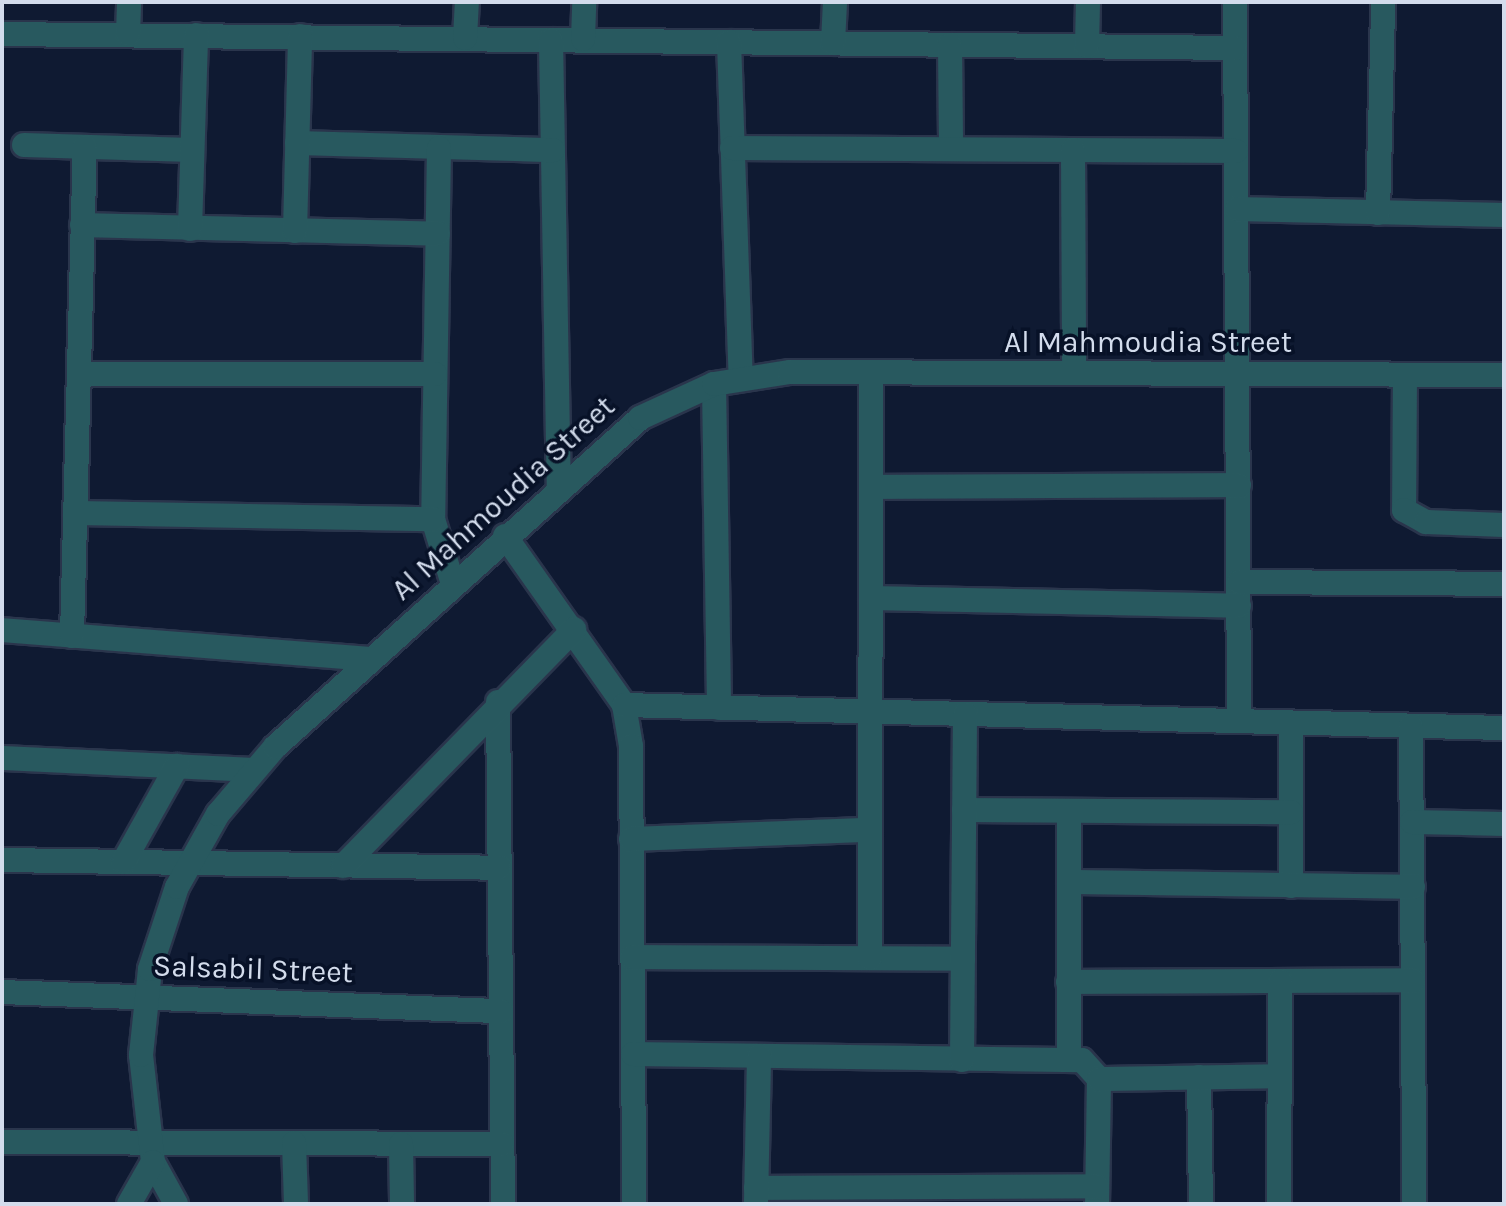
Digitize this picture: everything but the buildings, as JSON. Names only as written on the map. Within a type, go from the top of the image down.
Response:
[{"type":"street","points":[[128,34],[129,2]]},
{"type":"street","points":[[465,38],[467,2]]},
{"type":"street","points":[[583,39],[584,2]]},
{"type":"street","points":[[833,43],[835,2]]},
{"type":"street","points":[[1087,46],[1088,2]]},
{"type":"street","points":[[1235,2],[1239,721]]},
{"type":"street","points":[[1378,213],[1383,2]]},
{"type":"street","points":[[2,34],[1235,48]]},
{"type":"street","points":[[190,229],[196,35]]},
{"type":"street","points":[[295,231],[300,36]]},
{"type":"street","points":[[551,40],[559,486]]},
{"type":"street","points":[[729,42],[741,378]]},
{"type":"street","points":[[950,45],[951,149]]},
{"type":"street","points":[[297,143],[553,150]]},
{"type":"street","points":[[24,145],[192,150]]},
{"type":"street","points":[[72,636],[85,147]]},
{"type":"street","points":[[439,148],[433,519],[453,584]]},
{"type":"street","points":[[732,148],[1236,151]]},
{"type":"street","points":[[1073,150],[1074,373]]},
{"type":"street","points":[[1237,209],[1504,215]]},
{"type":"street","points":[[82,225],[438,234]]},
{"type":"street","points":[[870,958],[871,372]]},
{"type":"street","name":"Al Mahmoudia Street","points":[[151,1152],[141,1085],[145,997],[162,928],[189,862],[253,770],[559,486],[640,418],[714,384],[741,378],[871,372],[1504,375]]},
{"type":"street","points":[[79,374],[435,374]]},
{"type":"street","points":[[1405,375],[1404,510],[1426,522],[1504,525]]},
{"type":"street","points":[[714,384],[719,708]]},
{"type":"street","points":[[871,487],[1239,485]]},
{"type":"street","points":[[75,513],[433,519]]},
{"type":"street","points":[[505,536],[574,629],[624,705],[631,839],[634,1204]]},
{"type":"street","points":[[871,598],[1239,594],[1504,584]]},
{"type":"street","points":[[343,866],[498,702],[574,629]]},
{"type":"street","points":[[2,630],[371,659]]},
{"type":"street","points":[[498,702],[503,1204]]},
{"type":"street","points":[[624,705],[1504,728]]},
{"type":"street","points":[[962,1060],[965,714]]},
{"type":"street","points":[[1291,723],[1291,886]]},
{"type":"street","points":[[1411,726],[1414,1204]]},
{"type":"street","points":[[2,758],[253,770]]},
{"type":"street","points":[[124,861],[177,766]]},
{"type":"street","points":[[964,810],[1291,812]]},
{"type":"street","points":[[1069,811],[1069,1059]]},
{"type":"street","points":[[1412,822],[1504,824]]},
{"type":"street","points":[[631,839],[870,830]]},
{"type":"street","points":[[2,860],[499,868]]},
{"type":"street","points":[[1069,882],[1413,887]]},
{"type":"street","points":[[632,957],[963,959]]},
{"type":"street","points":[[1068,982],[1413,980]]},
{"type":"street","points":[[1279,1204],[1280,981]]},
{"type":"street","name":"Salsabil Street","points":[[2,992],[501,1011]]},
{"type":"street","points":[[633,1054],[1069,1059],[1088,1062],[1099,1079],[1097,1195],[756,1196],[759,1056]]},
{"type":"street","points":[[1099,1079],[1280,1076]]},
{"type":"street","points":[[1199,1077],[1201,1204]]},
{"type":"street","points":[[2,1142],[151,1152],[294,1143],[502,1144]]},
{"type":"street","points":[[294,1143],[296,1204]]},
{"type":"street","points":[[401,1144],[402,1204]]},
{"type":"street","points":[[129,1204],[151,1152]]},
{"type":"street","points":[[151,1152],[176,1204]]}]
